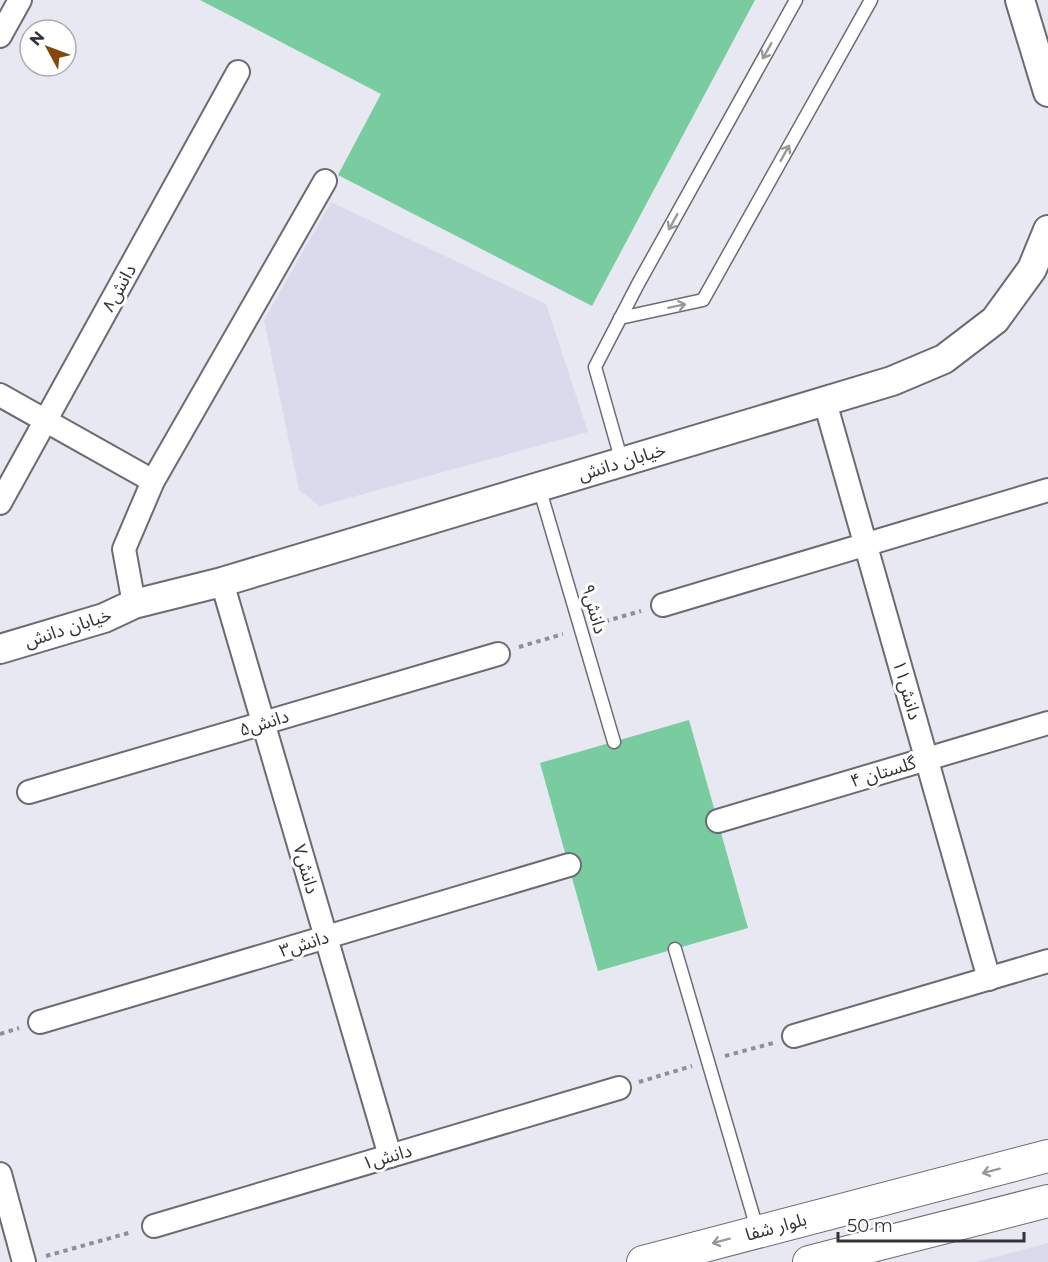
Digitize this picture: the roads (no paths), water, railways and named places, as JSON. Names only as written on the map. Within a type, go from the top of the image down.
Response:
[{"type":"main road","name":"بلوار شفا","points":[[643,1262],[1047,1162]]},
{"type":"main road","points":[[809,1262],[1048,1201]]},
{"type":"street","points":[[0,36],[20,0]]},
{"type":"street","points":[[1020,0],[1048,92]]},
{"type":"street","name":"دانش۸","points":[[0,503],[238,72]]},
{"type":"street","points":[[134,604],[124,549],[153,481],[325,182]]},
{"type":"street","name":"خیابان دانش","points":[[0,649],[104,618],[134,604],[222,582],[892,381],[944,359],[995,320],[1032,269],[1048,230]]},
{"type":"street","points":[[0,395],[153,481]]},
{"type":"street","name":"دانش۱۱","points":[[825,402],[989,978]]},
{"type":"street","points":[[663,605],[1048,490]]},
{"type":"street","name":"دانش۷","points":[[222,582],[390,1156]]},
{"type":"street","name":"خیابان دانش","points":[[0,635],[104,601],[134,604]]},
{"type":"street","name":"دانش۵","points":[[29,792],[498,654]]},
{"type":"street","name":"گلستان ۴","points":[[718,821],[1048,723]]},
{"type":"street","name":"دانش۳","points":[[40,1022],[569,865]]},
{"type":"street","points":[[794,1036],[1048,961]]},
{"type":"street","name":"دانش۱","points":[[154,1226],[619,1088]]},
{"type":"street","points":[[0,1174],[30,1260]]},
{"type":"lane","points":[[622,462],[595,367],[796,0]]},
{"type":"lane","points":[[620,318],[703,300],[871,0]]},
{"type":"lane","name":"دانش۹","points":[[539,487],[614,742]]},
{"type":"lane","points":[[675,949],[758,1232]]}]
